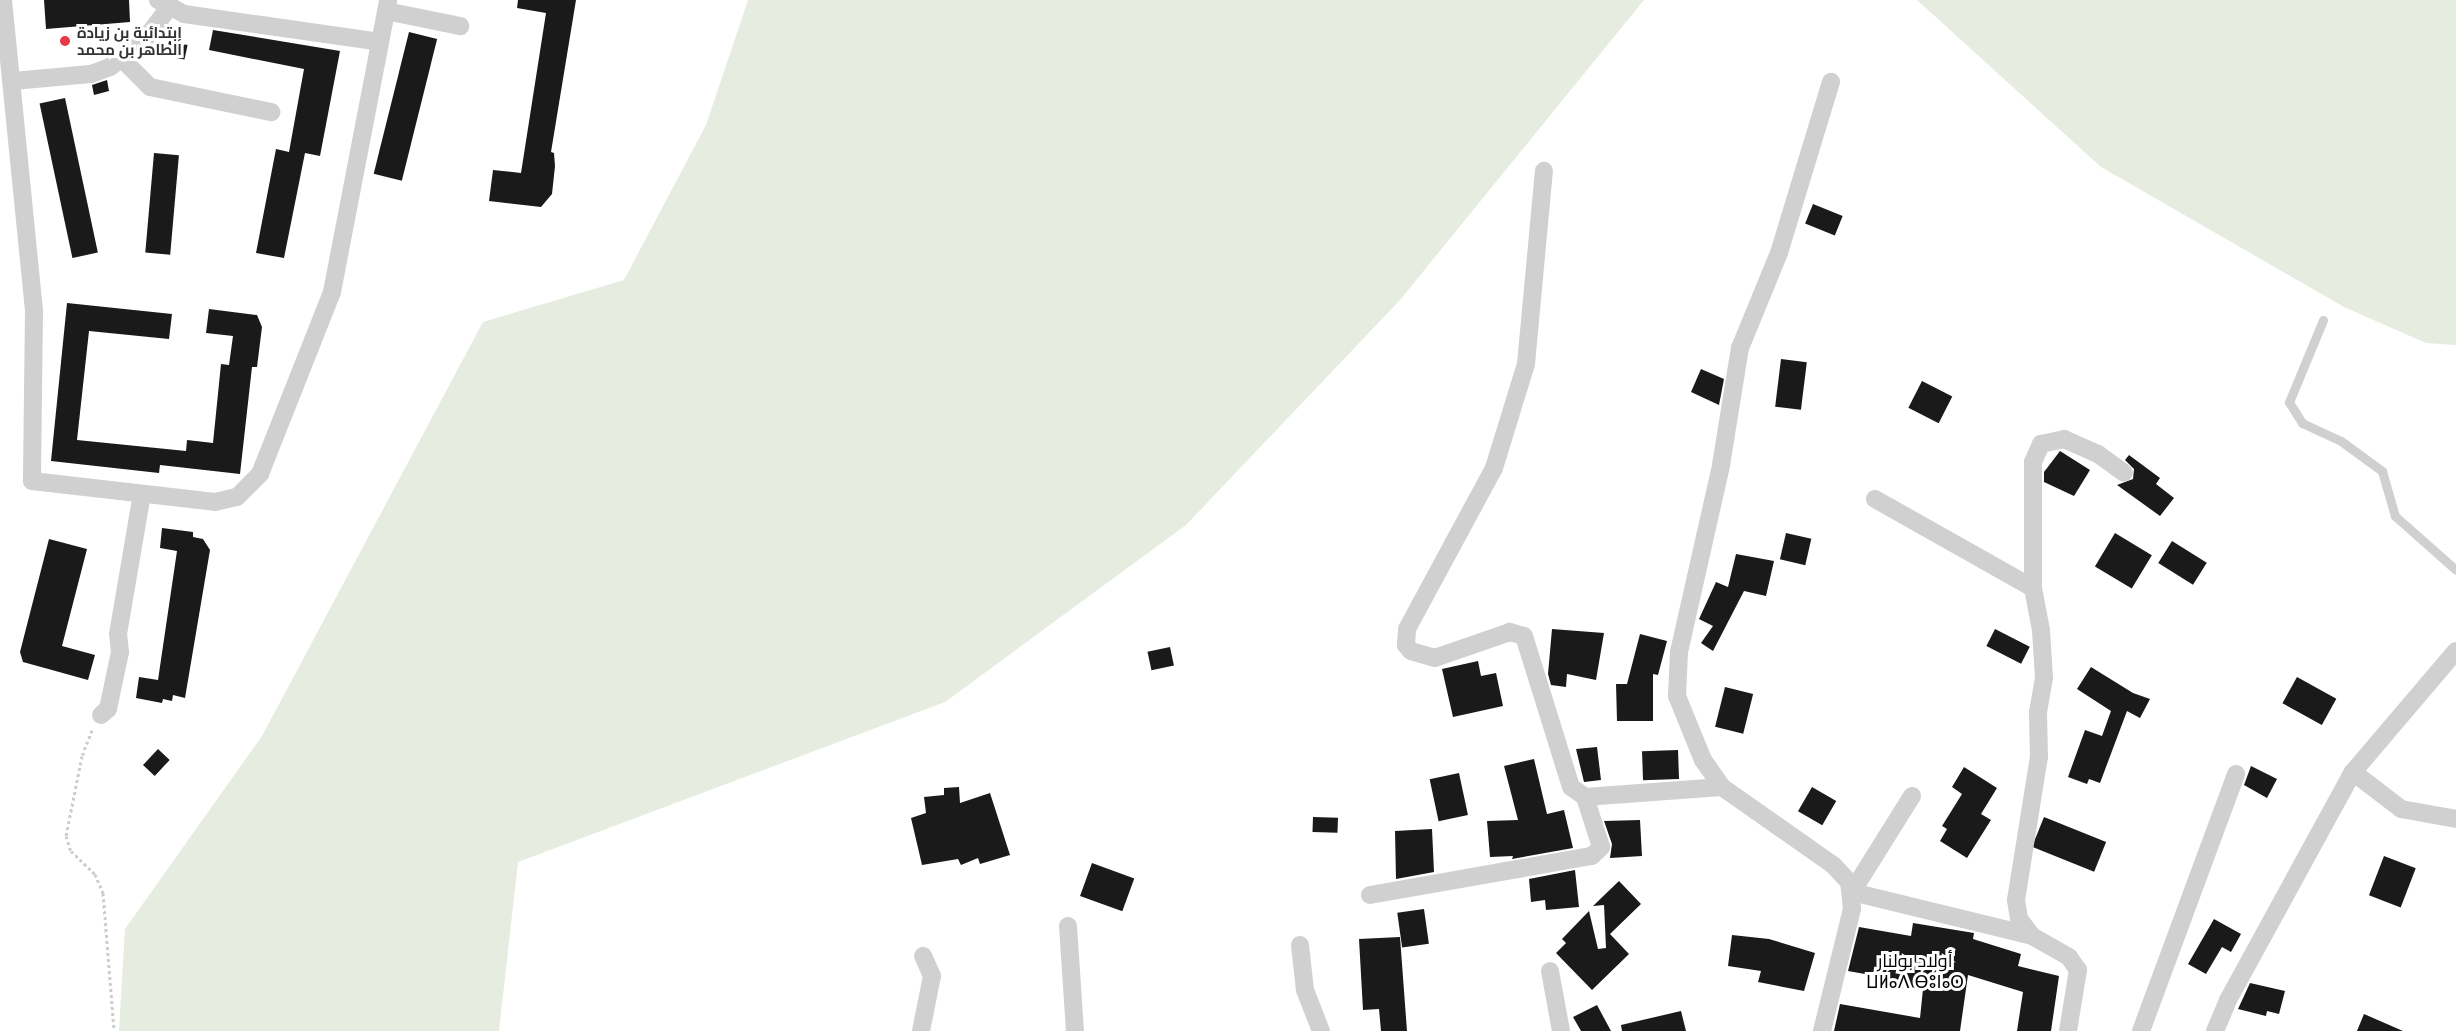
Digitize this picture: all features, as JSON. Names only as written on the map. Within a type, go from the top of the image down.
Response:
[{"type":"street","points":[[3,0],[13,81],[34,311],[32,481],[215,502],[237,497],[260,474],[333,292],[387,5],[460,26]]},
{"type":"street","points":[[13,81],[92,74],[123,60],[165,3],[184,14],[380,42]]},
{"type":"street","points":[[123,60],[150,87],[270,112]]},
{"type":"street","points":[[1832,82],[1779,253],[1740,348],[1721,465],[1679,652],[1677,696],[1703,760],[1722,787],[1833,866],[1849,882],[1852,892]]},
{"type":"street","points":[[1370,895],[1598,853],[1599,834],[1585,797],[1571,788],[1524,636],[1510,632],[1435,658],[1411,651],[1406,645],[1407,629],[1494,468],[1526,364],[1544,171]]},
{"type":"street","points":[[2032,936],[2019,920],[2016,900],[2039,757],[2038,712],[2044,678],[2042,630],[2033,588],[2033,462],[2041,444],[2064,439],[2098,454],[2124,473]]},
{"type":"street","points":[[101,715],[108,709],[120,652],[118,634],[142,494]]},
{"type":"street","points":[[1875,499],[2033,588]]},
{"type":"street","points":[[2215,1031],[2228,1000],[2353,772],[2456,651]]},
{"type":"street","points":[[2353,772],[2401,809],[2456,819]]},
{"type":"street","points":[[2141,1031],[2236,774]]},
{"type":"street","points":[[1585,797],[1722,787]]},
{"type":"street","points":[[1822,1031],[1852,892],[1912,796]]},
{"type":"street","points":[[1852,892],[2032,936],[2069,957],[2078,970],[2068,1031]]},
{"type":"street","points":[[1068,926],[1075,1031]]},
{"type":"street","points":[[1300,945],[1305,990],[1321,1031]]},
{"type":"street","points":[[921,1031],[932,976],[923,956]]},
{"type":"street","points":[[1551,971],[1561,1031]]},
{"type":"lane","points":[[2323,320],[2289,402],[2302,423],[2341,441],[2382,471],[2395,516],[2456,570]]},
{"type":"path","points":[[101,715],[85,742],[66,836],[71,851],[95,874],[103,893],[114,1031]]},
{"type":"shaded area","points":[[748,0],[1644,0],[1400,300],[1186,525],[945,702],[518,862],[499,1031],[119,1031],[125,929],[262,736],[483,322],[624,280],[706,125]]},
{"type":"shaded area","points":[[1917,0],[2456,0],[2456,345],[2426,343],[2344,307],[2101,167]]},
{"type":"building","points":[[44,0],[129,0],[130,22],[46,29]]},
{"type":"building","points":[[518,0],[576,0],[551,152],[554,153],[555,166],[552,194],[541,207],[489,201],[493,170],[521,173],[546,13],[517,8]]},
{"type":"building","points":[[213,30],[340,51],[320,156],[305,153],[284,258],[256,253],[276,149],[289,152],[304,69],[209,50]]},
{"type":"building","points":[[409,32],[437,39],[402,181],[374,174]]},
{"type":"building","points":[[169,41],[188,45],[184,60],[166,56]]},
{"type":"building","points":[[107,80],[109,91],[94,95],[92,85]]},
{"type":"building","points":[[65,98],[98,253],[72,258],[40,103]]},
{"type":"building","points":[[154,153],[179,155],[170,255],[145,253]]},
{"type":"building","points":[[1813,204],[1843,216],[1835,235],[1805,223]]},
{"type":"building","points":[[67,303],[172,314],[169,339],[89,331],[77,440],[186,451],[187,440],[213,443],[221,364],[229,365],[233,336],[206,333],[209,309],[257,315],[262,327],[257,367],[252,367],[240,474],[160,465],[159,473],[51,461]]},
{"type":"building","points":[[1781,359],[1807,362],[1801,410],[1775,407]]},
{"type":"building","points":[[1701,369],[1724,379],[1719,405],[1691,392]]},
{"type":"building","points":[[1922,381],[1952,396],[1939,423],[1908,408]]},
{"type":"building","points":[[2060,451],[2090,470],[2074,496],[2044,482],[2044,472]]},
{"type":"building","points":[[2129,455],[2160,478],[2156,484],[2174,498],[2160,516],[2117,485],[2133,479],[2134,469],[2125,460]]},
{"type":"building","points":[[162,528],[193,532],[193,537],[203,539],[210,550],[185,698],[173,695],[172,701],[163,699],[162,703],[136,698],[139,677],[158,680],[177,551],[160,548]]},
{"type":"building","points":[[1786,533],[1811,539],[1805,565],[1780,559]]},
{"type":"building","points":[[2115,533],[2152,555],[2132,589],[2095,566]]},
{"type":"building","points":[[49,539],[87,549],[62,646],[95,655],[88,680],[23,662],[20,652]]},
{"type":"building","points":[[2172,541],[2207,563],[2193,585],[2158,563]]},
{"type":"building","points":[[1736,554],[1774,561],[1766,596],[1744,591],[1713,651],[1701,643],[1713,626],[1699,619],[1716,582],[1728,587]]},
{"type":"building","points":[[1552,629],[1604,633],[1596,680],[1567,674],[1566,687],[1551,685],[1548,674]]},
{"type":"building","points":[[1995,629],[2030,647],[2021,664],[1986,646]]},
{"type":"building","points":[[1640,634],[1667,641],[1658,675],[1653,674],[1653,721],[1617,721],[1616,684],[1627,684]]},
{"type":"building","points":[[1170,647],[1174,666],[1151,670],[1148,652]]},
{"type":"building","points":[[1478,661],[1481,676],[1496,673],[1503,706],[1453,717],[1442,669]]},
{"type":"building","points":[[2091,667],[2133,693],[2150,699],[2140,718],[2127,711],[2100,783],[2089,779],[2087,784],[2068,777],[2085,730],[2102,736],[2111,711],[2077,689]]},
{"type":"building","points":[[2297,677],[2336,699],[2322,725],[2282,703]]},
{"type":"building","points":[[1725,687],[1753,694],[1743,734],[1715,727]]},
{"type":"building","points":[[1597,747],[1601,780],[1584,782],[1576,749]]},
{"type":"building","points":[[158,749],[170,760],[155,776],[143,765]]},
{"type":"building","points":[[1678,750],[1679,779],[1643,780],[1642,751]]},
{"type":"building","points":[[1534,759],[1547,814],[1564,810],[1573,848],[1512,859],[1513,856],[1490,857],[1487,821],[1518,820],[1504,766]]},
{"type":"building","points":[[2251,766],[2277,779],[2267,798],[2244,785]]},
{"type":"building","points":[[1964,767],[1997,788],[1981,814],[1991,820],[1967,858],[1940,841],[1947,829],[1942,826],[1962,794],[1952,787]]},
{"type":"building","points":[[1459,773],[1468,815],[1439,821],[1430,779]]},
{"type":"building","points":[[959,787],[960,803],[990,793],[1010,855],[980,864],[978,858],[961,865],[958,859],[922,865],[911,818],[926,813],[924,797],[944,795],[944,788]]},
{"type":"building","points":[[1812,787],[1836,801],[1822,825],[1798,811]]},
{"type":"building","points":[[1313,817],[1338,818],[1337,833],[1312,832]]},
{"type":"building","points":[[2044,817],[2106,842],[2094,872],[2032,847]]},
{"type":"building","points":[[1640,820],[1642,856],[1610,858],[1612,844],[1604,821]]},
{"type":"building","points":[[1432,829],[1434,872],[1396,879],[1395,831]]},
{"type":"building","points":[[2384,856],[2416,868],[2401,907],[2369,895]]},
{"type":"building","points":[[1092,863],[1134,878],[1122,911],[1080,896]]},
{"type":"building","points":[[1575,870],[1579,907],[1546,910],[1545,900],[1531,902],[1529,879]]},
{"type":"building","points":[[1619,881],[1641,904],[1610,934],[1629,954],[1592,990],[1556,953],[1566,943],[1562,939],[1589,911],[1598,949],[1606,948],[1604,905],[1593,906]]},
{"type":"building","points":[[1424,909],[1429,944],[1402,947],[1397,913]]},
{"type":"building","points":[[2214,919],[2241,934],[2231,952],[2222,947],[2206,974],[2188,964]]},
{"type":"building","points":[[1913,923],[1974,933],[1973,939],[2021,954],[2018,966],[2059,976],[2051,1031],[2017,1031],[2023,992],[1968,975],[1960,1031],[1834,1031],[1840,1004],[1920,1018],[1923,989],[1904,986],[1904,981],[1848,971],[1859,927],[1911,936]]},
{"type":"building","points":[[1732,935],[1769,939],[1815,953],[1804,991],[1758,982],[1761,971],[1728,966]]},
{"type":"building","points":[[1400,937],[1407,1031],[1381,1031],[1379,1009],[1363,1010],[1359,939]]},
{"type":"building","points":[[2250,983],[2285,991],[2279,1014],[2267,1011],[2266,1016],[2238,1009]]},
{"type":"building","points":[[1597,1005],[1611,1031],[1581,1031],[1573,1017]]},
{"type":"building","points":[[1681,1011],[1686,1031],[1622,1031],[1621,1025]]},
{"type":"building","points":[[2364,1014],[2403,1031],[2357,1031]]},
{"type":"place","name":"إبتدائية بن زيادة الطاهر بن محمد","points":[[65,41]]},
{"type":"district","name":"أولاد بولنار ⵡⵍⴰⴷ ⴱⵓⵏⴰⵔ","points":[[1915,971]]}]
